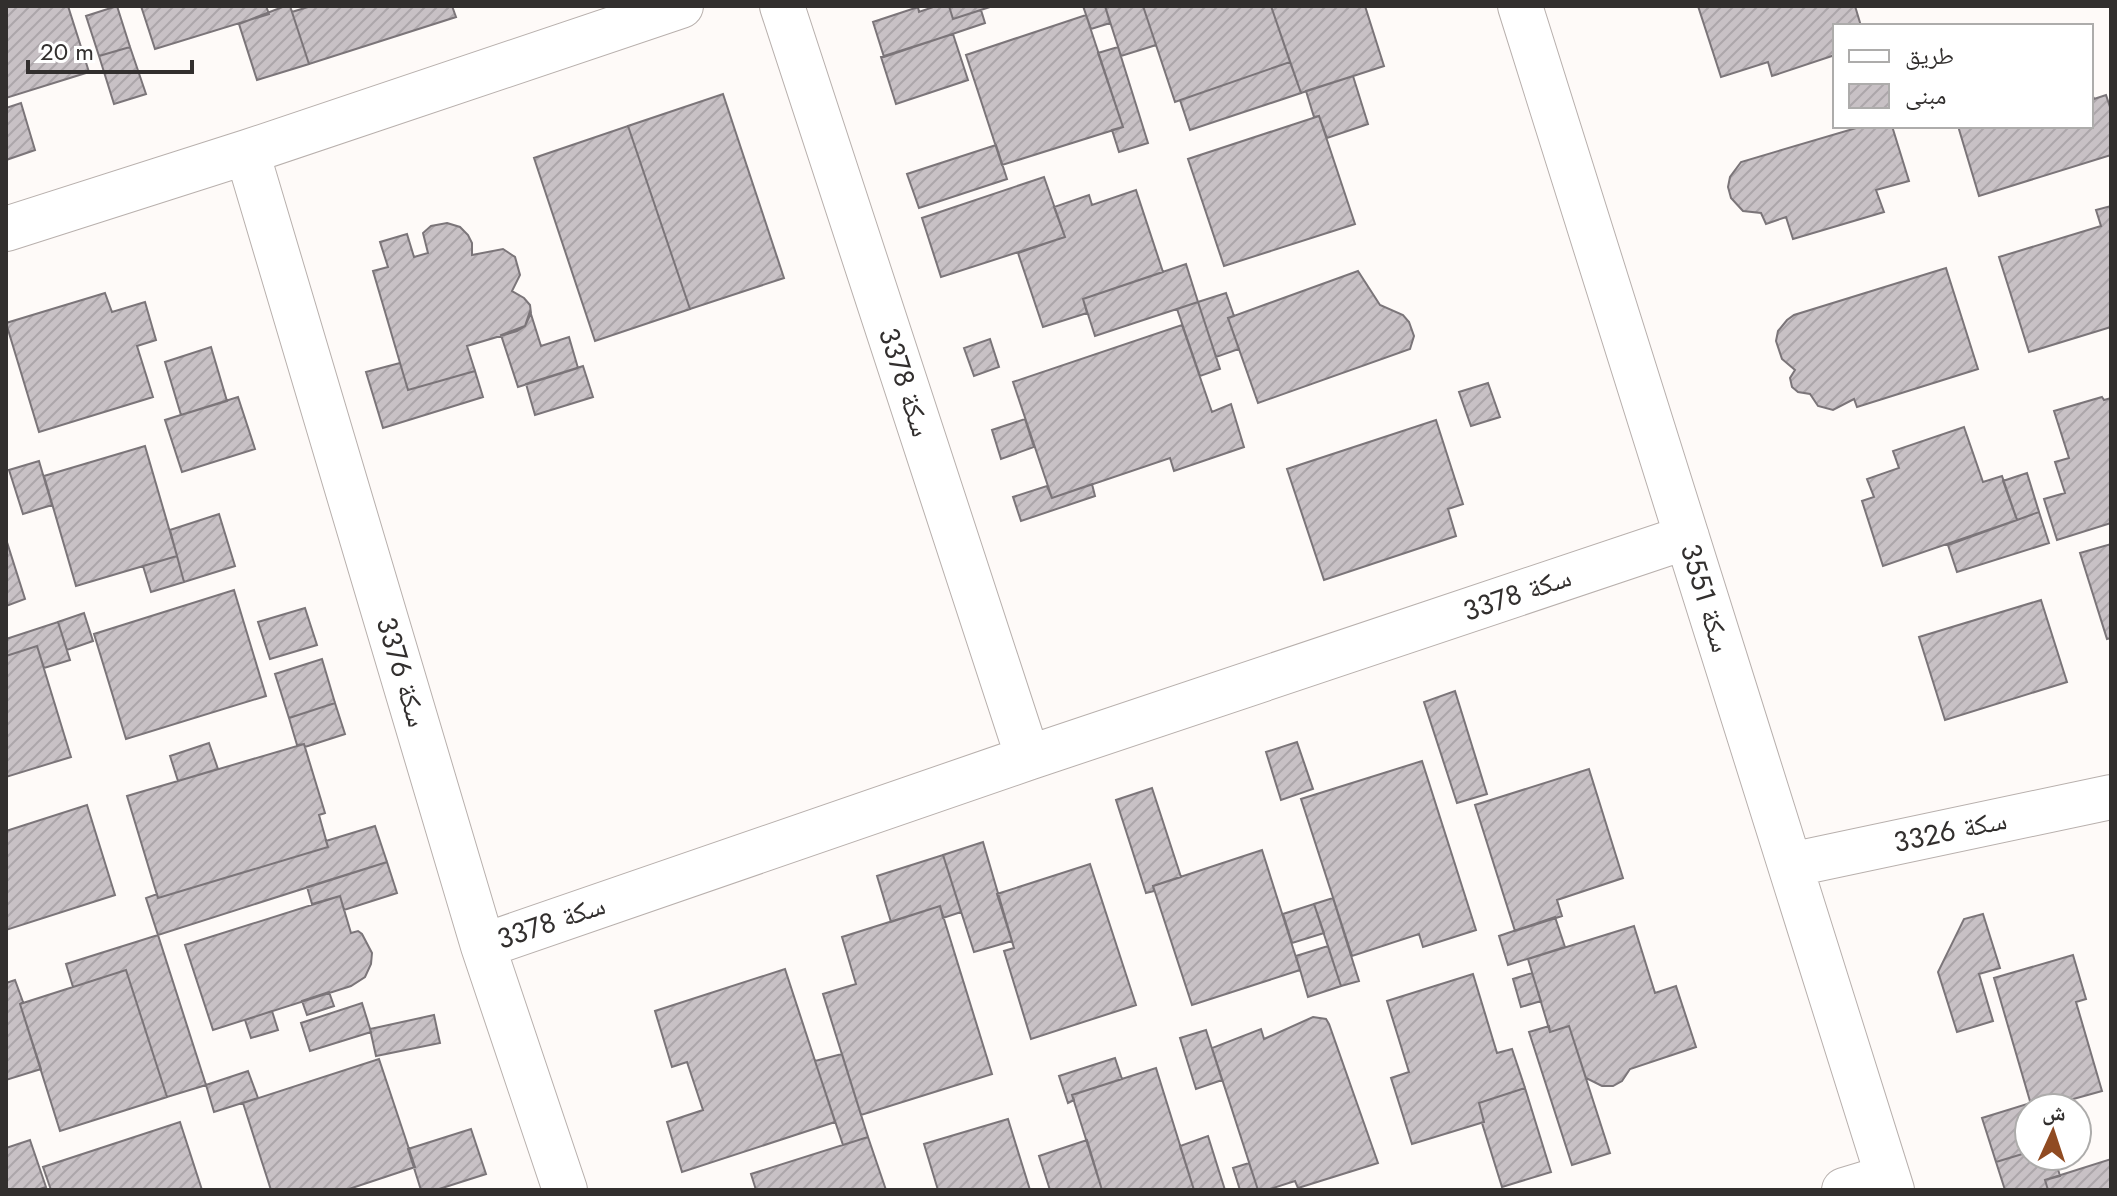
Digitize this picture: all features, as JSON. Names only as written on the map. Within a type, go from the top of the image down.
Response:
[{"type":"street","points":[[6,229],[247,152],[681,6]]},
{"type":"street","name":"سكة 3378","points":[[782,6],[1028,758]]},
{"type":"street","name":"سكة 3551","points":[[1520,6],[1890,1183]]},
{"type":"street","name":"سكة 3376","points":[[247,152],[483,946],[565,1190]]},
{"type":"street","name":"سكة 3378","points":[[483,946],[1028,758],[1687,537]]},
{"type":"street","name":"سكة 3326","points":[[1790,865],[2111,797]]},
{"type":"street","points":[[1844,1190],[1890,1183]]},
{"type":"building","points":[[6,6],[68,6],[89,72],[6,98]]},
{"type":"building","points":[[117,6],[130,47],[99,56],[86,16]]},
{"type":"building","points":[[141,6],[266,6],[269,14],[155,49]]},
{"type":"building","points":[[290,6],[309,64],[257,80],[239,24]]},
{"type":"building","points":[[311,6],[452,6],[456,17],[309,64],[292,12]]},
{"type":"building","points":[[936,6],[949,6],[953,19],[981,10],[985,23],[884,57],[873,22],[918,7],[919,12]]},
{"type":"building","points":[[949,6],[993,6],[953,19]]},
{"type":"building","points":[[1083,6],[1105,6],[1110,23],[1091,29]]},
{"type":"building","points":[[1105,6],[1143,6],[1156,45],[1121,56]]},
{"type":"building","points":[[1143,6],[1271,6],[1290,62],[1175,102]]},
{"type":"building","points":[[1271,6],[1365,6],[1384,66],[1301,93]]},
{"type":"building","points":[[1698,6],[1855,6],[1860,24],[1833,24],[1833,56],[1772,76],[1768,62],[1721,77]]},
{"type":"building","points":[[1086,15],[1123,127],[1002,165],[966,55]]},
{"type":"building","points":[[953,34],[968,80],[896,104],[881,57]]},
{"type":"building","points":[[130,47],[146,94],[114,104],[99,56]]},
{"type":"building","points":[[1118,47],[1148,143],[1119,152],[1112,130],[1123,127],[1098,53]]},
{"type":"building","points":[[1290,62],[1301,93],[1190,130],[1180,100]]},
{"type":"building","points":[[1353,76],[1368,124],[1327,138],[1319,116],[1314,117],[1306,91]]},
{"type":"building","points":[[723,94],[784,278],[690,309],[628,126]]},
{"type":"building","points":[[2106,95],[2111,110],[2111,155],[1979,196],[1959,128],[2093,128],[2093,96],[2094,99]]},
{"type":"building","points":[[21,103],[35,150],[6,160],[6,108]]},
{"type":"building","points":[[1319,116],[1355,224],[1224,266],[1188,159]]},
{"type":"building","points":[[628,126],[690,309],[595,341],[534,158]]},
{"type":"building","points":[[1856,128],[1893,128],[1909,181],[1876,190],[1884,212],[1793,239],[1786,217],[1766,224],[1761,213],[1743,211],[1731,198],[1728,187],[1730,177],[1741,162]]},
{"type":"building","points":[[996,145],[1007,179],[919,208],[907,174]]},
{"type":"building","points":[[1044,177],[1065,237],[941,277],[922,218]]},
{"type":"building","points":[[1136,190],[1163,272],[1083,299],[1087,313],[1043,327],[1018,253],[1065,237],[1054,207],[1089,195],[1092,205]]},
{"type":"building","points":[[2111,206],[2111,327],[2029,352],[1999,257],[2101,226],[2096,210]]},
{"type":"building","points":[[447,223],[460,227],[468,235],[472,255],[503,249],[515,257],[520,275],[512,291],[524,298],[530,305],[531,313],[525,326],[517,331],[467,346],[475,371],[408,390],[373,271],[388,267],[380,242],[407,234],[414,257],[428,253],[423,233],[431,226]]},
{"type":"building","points":[[1186,264],[1198,302],[1095,336],[1083,299]]},
{"type":"building","points":[[1946,268],[1978,369],[1857,407],[1854,399],[1833,410],[1818,406],[1810,394],[1798,392],[1792,387],[1790,378],[1795,370],[1782,359],[1776,341],[1778,331],[1787,320],[1794,315]]},
{"type":"building","points":[[1358,271],[1380,305],[1403,315],[1409,322],[1414,336],[1410,349],[1258,403],[1228,318]]},
{"type":"building","points":[[105,293],[112,312],[145,302],[156,340],[137,346],[153,397],[39,432],[6,323]]},
{"type":"building","points":[[1226,293],[1234,316],[1228,318],[1239,349],[1216,357],[1198,302]]},
{"type":"building","points":[[1198,302],[1220,369],[1200,376],[1177,309]]},
{"type":"building","points":[[530,311],[541,346],[569,337],[578,368],[518,387],[501,335],[525,326]]},
{"type":"building","points":[[1182,325],[1212,412],[1231,404],[1244,447],[1174,471],[1170,458],[1052,498],[1013,382]]},
{"type":"building","points":[[990,339],[999,367],[974,376],[964,348]]},
{"type":"building","points":[[211,347],[227,401],[181,415],[165,362]]},
{"type":"building","points":[[400,363],[408,390],[475,371],[483,397],[383,428],[366,372]]},
{"type":"building","points":[[583,366],[593,397],[535,415],[526,384]]},
{"type":"building","points":[[1488,383],[1500,417],[1471,426],[1459,392]]},
{"type":"building","points":[[238,397],[255,449],[182,472],[165,420]]},
{"type":"building","points":[[2102,397],[2104,400],[2111,398],[2111,523],[2057,540],[2044,499],[2065,493],[2055,462],[2069,458],[2054,411]]},
{"type":"building","points":[[1025,419],[1034,447],[1001,459],[992,430]]},
{"type":"building","points":[[1436,420],[1463,504],[1448,509],[1456,536],[1324,580],[1287,469]]},
{"type":"building","points":[[1964,427],[1983,482],[2002,476],[2017,520],[1883,566],[1862,501],[1874,497],[1867,479],[1899,468],[1893,451]]},
{"type":"building","points":[[145,446],[177,556],[76,586],[44,476]]},
{"type":"building","points":[[39,461],[52,505],[23,514],[9,470]]},
{"type":"building","points":[[2027,473],[2039,512],[2017,520],[2003,481]]},
{"type":"building","points":[[1092,484],[1095,496],[1021,521],[1013,497],[1047,486],[1052,498]]},
{"type":"building","points":[[2039,512],[2049,543],[1957,572],[1948,545]]},
{"type":"building","points":[[219,514],[235,566],[184,582],[170,530]]},
{"type":"building","points":[[6,539],[25,599],[6,606]]},
{"type":"building","points":[[2111,544],[2111,638],[2107,639],[2080,553]]},
{"type":"building","points":[[177,556],[184,582],[151,592],[143,566]]},
{"type":"building","points":[[234,590],[266,696],[126,739],[94,634]]},
{"type":"building","points":[[2041,600],[2067,682],[1945,720],[1919,637]]},
{"type":"building","points":[[305,608],[317,645],[270,659],[258,622]]},
{"type":"building","points":[[84,613],[93,641],[67,650],[58,622]]},
{"type":"building","points":[[58,622],[70,660],[44,668],[37,646],[6,656],[6,639]]},
{"type":"building","points":[[37,646],[71,757],[6,777],[6,656]]},
{"type":"building","points":[[322,659],[335,703],[289,718],[275,674]]},
{"type":"building","points":[[1455,691],[1487,794],[1457,803],[1424,702]]},
{"type":"building","points":[[335,703],[345,734],[305,747],[304,744],[297,745],[289,718]]},
{"type":"building","points":[[1297,742],[1313,789],[1281,800],[1266,752]]},
{"type":"building","points":[[209,743],[218,769],[178,781],[170,756]]},
{"type":"building","points":[[304,744],[325,813],[319,815],[328,847],[158,898],[127,796]]},
{"type":"building","points":[[1422,761],[1476,930],[1423,947],[1419,934],[1352,956],[1301,799]]},
{"type":"building","points":[[1589,769],[1623,878],[1557,900],[1562,916],[1515,931],[1475,805]]},
{"type":"building","points":[[1152,788],[1181,877],[1153,886],[1154,891],[1146,893],[1116,800]]},
{"type":"building","points":[[87,805],[115,895],[6,930],[6,831]]},
{"type":"building","points":[[375,826],[387,862],[158,935],[146,898],[157,894],[158,898],[328,847],[326,841]]},
{"type":"building","points":[[983,842],[1012,941],[974,952],[943,855]]},
{"type":"building","points":[[1262,850],[1300,970],[1192,1005],[1153,886]]},
{"type":"building","points":[[943,855],[961,912],[943,918],[940,906],[891,922],[877,876]]},
{"type":"building","points":[[387,862],[397,893],[344,910],[340,896],[312,904],[307,887]]},
{"type":"building","points":[[1090,864],[1136,1005],[1031,1039],[1004,951],[1014,948],[997,894]]},
{"type":"building","points":[[340,896],[351,933],[358,931],[362,934],[372,953],[365,977],[351,986],[213,1030],[185,945]]},
{"type":"building","points":[[1333,898],[1359,981],[1341,986],[1314,904]]},
{"type":"building","points":[[1314,904],[1324,933],[1292,943],[1283,914]]},
{"type":"building","points":[[940,906],[992,1074],[861,1115],[823,994],[856,984],[842,937]]},
{"type":"building","points":[[1983,914],[2000,968],[1979,974],[1993,1021],[1957,1032],[1938,972],[1964,919]]},
{"type":"building","points":[[1555,917],[1565,947],[1508,965],[1499,936]]},
{"type":"building","points":[[1634,926],[1655,993],[1676,986],[1696,1047],[1630,1069],[1622,1081],[1613,1086],[1602,1086],[1586,1078],[1569,1026],[1550,1032],[1528,959]]},
{"type":"building","points":[[158,935],[206,1085],[167,1097],[126,970],[73,987],[66,964]]},
{"type":"building","points":[[1328,946],[1341,986],[1308,997],[1296,956]]},
{"type":"building","points":[[2073,955],[2086,999],[2076,1002],[2102,1091],[2027,1092],[1994,978]]},
{"type":"building","points":[[785,969],[835,1122],[682,1172],[667,1122],[703,1110],[687,1062],[672,1067],[655,1011]]},
{"type":"building","points":[[126,970],[167,1097],[60,1131],[20,1004]]},
{"type":"building","points":[[1532,973],[1541,1001],[1521,1007],[1513,979]]},
{"type":"building","points":[[1473,974],[1497,1053],[1512,1049],[1525,1088],[1479,1103],[1484,1122],[1412,1144],[1391,1078],[1409,1072],[1387,1001]]},
{"type":"building","points":[[15,980],[41,1069],[6,1080],[6,983]]},
{"type":"building","points":[[329,992],[334,1006],[307,1015],[302,1001]]},
{"type":"building","points":[[362,1003],[371,1032],[310,1051],[301,1023]]},
{"type":"building","points":[[272,1011],[278,1030],[251,1038],[245,1020]]},
{"type":"building","points":[[434,1015],[440,1043],[376,1056],[370,1029]]},
{"type":"building","points":[[1313,1017],[1326,1019],[1329,1024],[1378,1163],[1298,1188],[1295,1181],[1258,1190],[1212,1048],[1261,1029],[1264,1039]]},
{"type":"building","points":[[1549,1026],[1550,1032],[1569,1026],[1610,1153],[1572,1165],[1529,1032]]},
{"type":"building","points":[[1206,1030],[1222,1080],[1196,1089],[1180,1038]]},
{"type":"building","points":[[842,1054],[868,1137],[843,1145],[815,1061]]},
{"type":"building","points":[[1115,1058],[1122,1079],[1072,1095],[1074,1100],[1068,1103],[1059,1076]]},
{"type":"building","points":[[379,1059],[415,1167],[346,1190],[271,1190],[243,1103]]},
{"type":"building","points":[[1156,1068],[1194,1190],[1102,1190],[1072,1095]]},
{"type":"building","points":[[248,1071],[258,1098],[214,1112],[206,1085]]},
{"type":"building","points":[[1525,1088],[1551,1172],[1502,1187],[1479,1103]]},
{"type":"building","points":[[2013,1108],[2013,1157],[1996,1162],[1982,1118]]},
{"type":"building","points":[[1008,1119],[1030,1190],[938,1190],[924,1144]]},
{"type":"building","points":[[180,1122],[202,1190],[51,1190],[43,1167]]},
{"type":"building","points":[[471,1129],[486,1174],[436,1190],[421,1190],[408,1149]]},
{"type":"building","points":[[1208,1136],[1225,1190],[1194,1190],[1180,1146]]},
{"type":"building","points":[[868,1137],[886,1190],[756,1190],[751,1174]]},
{"type":"building","points":[[30,1140],[46,1187],[6,1190],[6,1148]]},
{"type":"building","points":[[1087,1140],[1102,1190],[1050,1190],[1039,1156]]},
{"type":"building","points":[[2013,1157],[2013,1172],[2059,1172],[2060,1176],[2045,1180],[2048,1190],[2005,1190],[1996,1162]]},
{"type":"building","points":[[2111,1159],[2111,1190],[2048,1190],[2045,1180],[2070,1172],[2093,1172],[2093,1165]]},
{"type":"building","points":[[1249,1163],[1258,1190],[1240,1190],[1233,1168]]}]
